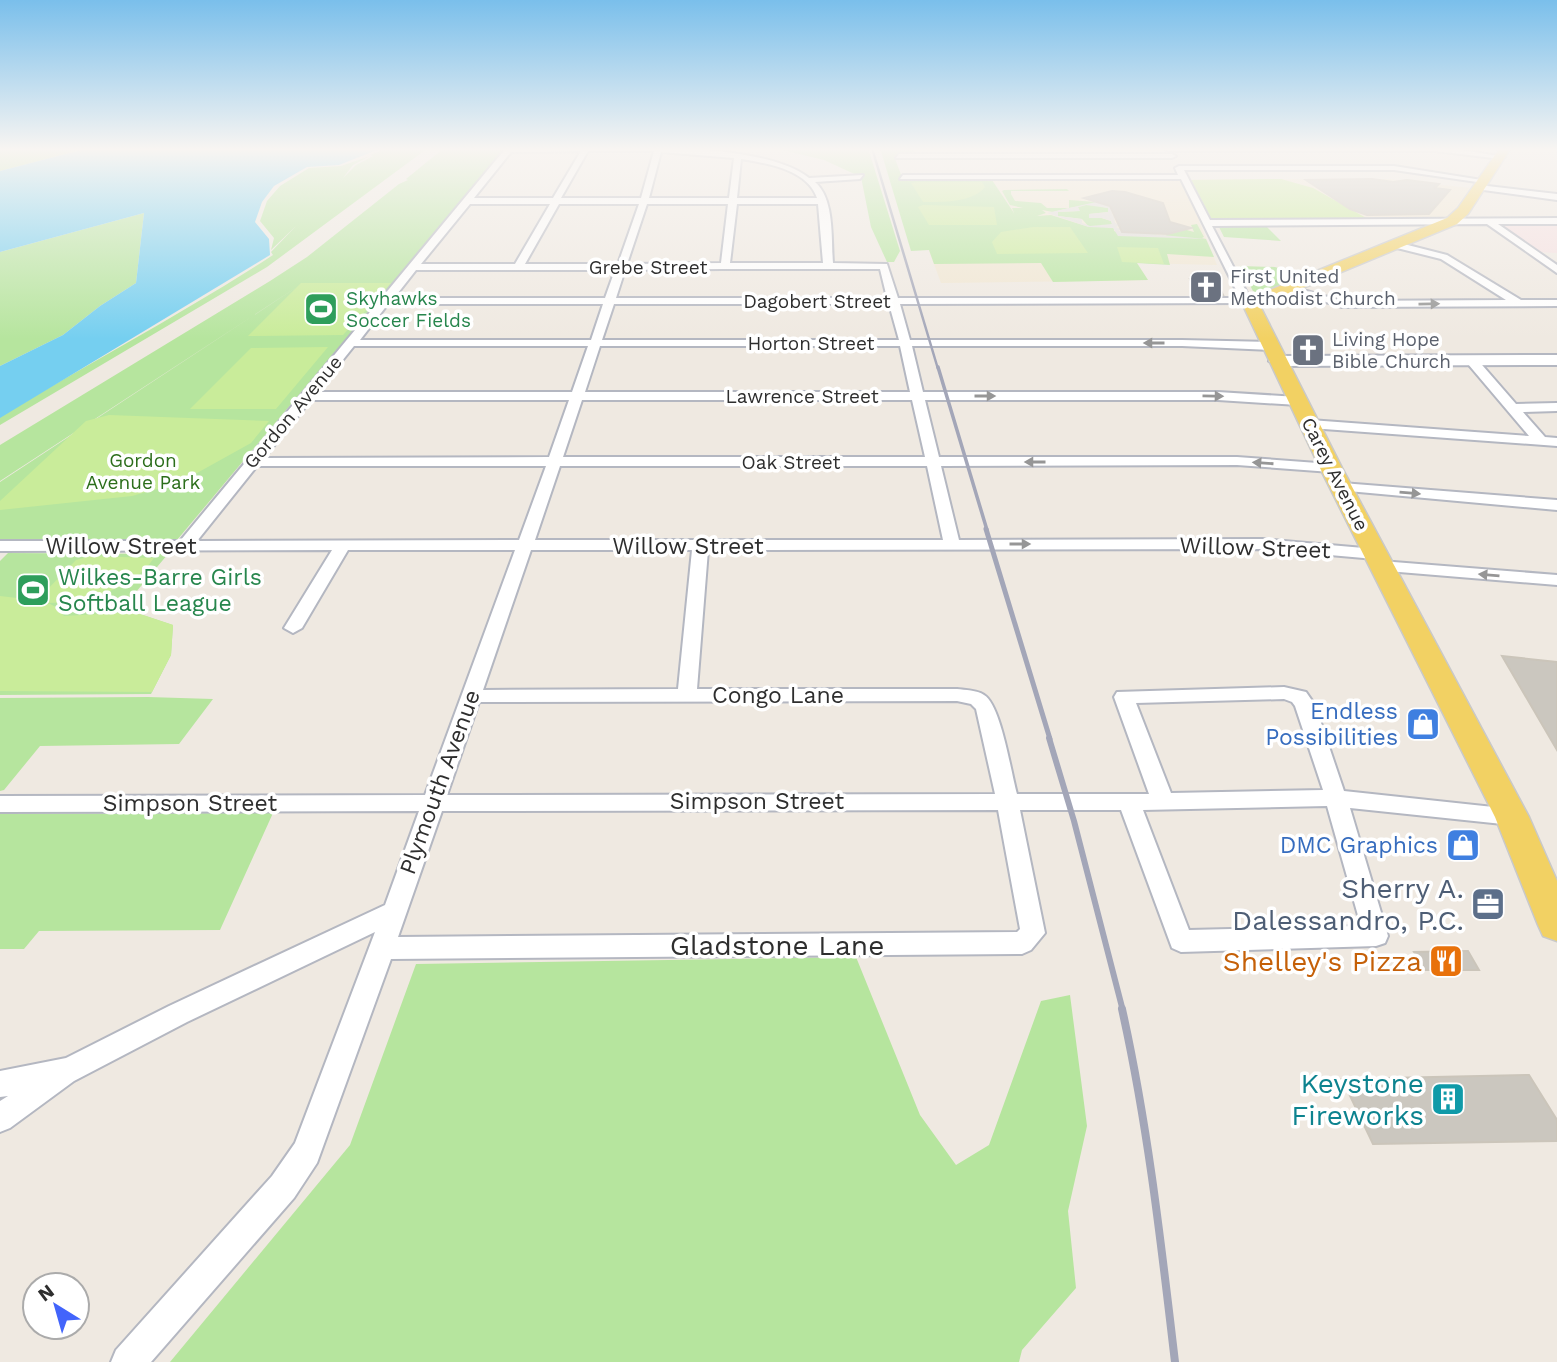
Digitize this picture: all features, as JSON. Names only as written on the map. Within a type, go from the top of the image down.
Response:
[{"type":"main road","points":[[1249,301],[1289,289],[1396,245],[1458,216],[1461,212]]},
{"type":"main road","name":"Carey Avenue","points":[[1249,301],[1378,560],[1512,817],[1557,925]]},
{"type":"main road","name":"Horton Street","points":[[1274,354],[1557,360]]},
{"type":"street","name":"Gordon Avenue","points":[[184,546],[458,212]]},
{"type":"street","points":[[518,267],[550,212]]},
{"type":"street","name":"Plymouth Avenue","points":[[128,1362],[283,1187],[306,1152],[382,947],[640,212]]},
{"type":"street","points":[[725,267],[731,212]]},
{"type":"street","points":[[822,212],[828,266]]},
{"type":"street","points":[[1201,212],[1242,293],[1249,301]]},
{"type":"street","points":[[1207,223],[1458,216],[1491,222],[1552,221],[1557,228]]},
{"type":"street","points":[[1458,216],[1491,222],[1557,270]]},
{"type":"street","points":[[1396,245],[1444,257],[1519,303]]},
{"type":"street","name":"Grebe Street","points":[[413,267],[884,266],[894,301]]},
{"type":"street","points":[[1289,289],[1342,304],[1557,303]]},
{"type":"street","name":"Dagobert Street","points":[[386,301],[1249,301]]},
{"type":"street","points":[[894,301],[952,544]]},
{"type":"street","name":"Horton Street","points":[[351,343],[1182,343],[1274,354]]},
{"type":"street","points":[[1472,360],[1541,440]]},
{"type":"street","name":"Lawrence Street","points":[[305,396],[1217,396],[1304,413],[1557,442]]},
{"type":"street","points":[[1513,408],[1557,407]]},
{"type":"street","name":"Oak Street","points":[[252,462],[1237,461],[1336,477],[1557,505]]},
{"type":"street","name":"Willow Street","points":[[0,546],[1262,544],[1557,580]]},
{"type":"street","points":[[687,695],[700,546]]},
{"type":"street","points":[[293,628],[342,547]]},
{"type":"street","points":[[1129,802],[1181,941],[1376,936],[1336,798],[1305,705],[1299,697],[1284,693],[1124,696],[1163,801]]},
{"type":"street","name":"Congo Lane","points":[[471,696],[957,695],[977,699],[985,707],[1007,800]]},
{"type":"street","name":"Simpson Street","points":[[0,804],[1007,800],[1129,802],[1336,798],[1512,817]]},
{"type":"street","name":"Gladstone Lane","points":[[382,947],[1022,943],[1033,933],[1007,800]]},
{"type":"street","points":[[0,1118],[70,1070],[178,1014],[394,912]]},
{"type":"street","points":[[0,1084],[70,1070]]},
{"type":"shaded area","points":[[915,212],[1453,212],[1451,215],[1428,220],[1199,221],[1217,265],[1137,263],[1148,280],[941,283]]},
{"type":"shaded area","points":[[1053,212],[1068,212],[1058,212],[1058,216],[1082,219],[1082,223],[1090,226],[1112,224],[1102,218],[1089,218],[1089,214],[1112,212],[1113,216],[1117,217],[1114,217],[1115,223],[1120,225],[1116,227],[1121,229],[1118,231],[1206,239],[1118,236],[1113,228],[1089,227],[1047,213]]},
{"type":"shaded area","points":[[1496,223],[1557,223],[1557,253],[1539,252]]},
{"type":"green space","points":[[263,212],[342,212],[267,267],[0,425],[0,417],[273,255],[271,252],[296,226],[271,250],[274,238],[260,221]]},
{"type":"green space","name":"Gordon Avenue Park","points":[[364,212],[453,212],[177,540],[0,543],[0,482],[303,283],[0,481],[0,445],[307,257]]},
{"type":"green space","points":[[868,212],[888,212],[900,251],[894,262],[887,262],[871,227]]},
{"type":"green space","points":[[899,212],[1044,212],[1046,213],[1037,216],[1051,215],[1089,227],[1082,219],[1058,216],[1057,212],[1109,212],[1089,214],[1111,221],[1112,224],[1104,227],[1114,228],[1114,231],[1125,235],[1129,232],[1167,236],[1165,235],[1177,232],[1176,227],[1194,232],[1191,225],[1197,224],[1214,257],[1167,254],[1170,265],[1137,263],[1148,280],[1053,282],[1041,263],[934,264],[929,250],[911,251]]},
{"type":"green space","points":[[921,212],[995,212],[997,225],[929,225]]},
{"type":"green space","points":[[1208,212],[1355,212],[1368,219],[1216,220],[1211,218]]},
{"type":"green space","points":[[144,213],[136,283],[100,306],[63,335],[0,366],[0,252]]},
{"type":"green space","points":[[1218,225],[1265,225],[1281,241],[1224,237]]},
{"type":"green space","points":[[1033,227],[1070,227],[1088,253],[997,254],[992,242],[1001,232]]},
{"type":"green space","points":[[1117,247],[1158,248],[1164,264],[1122,262]]},
{"type":"green space","points":[[1240,266],[1275,267],[1305,276],[1258,293],[1253,291]]},
{"type":"green space","name":"Skyhawks Soccer Fields","points":[[301,283],[391,283],[343,335],[248,336]]},
{"type":"green space","points":[[328,347],[276,409],[190,409],[251,348]]},
{"type":"green space","points":[[109,415],[269,421],[251,443],[179,483],[132,496],[0,510],[0,501],[86,421]]},
{"type":"green space","points":[[8,553],[168,554],[120,611],[134,612],[173,625],[171,655],[151,694],[0,695],[0,561]]},
{"type":"green space","points":[[90,556],[154,558],[133,579],[107,592],[77,600],[48,603],[58,608],[64,616],[134,612],[173,625],[171,655],[152,692],[0,691],[0,596],[43,601],[40,597],[76,560]]},
{"type":"green space","points":[[0,698],[213,699],[179,744],[40,746],[4,790],[0,791]]},
{"type":"green space","points":[[273,813],[220,930],[39,931],[24,949],[0,949],[0,814]]},
{"type":"green space","points":[[856,957],[920,1115],[956,1165],[989,1145],[1041,1001],[1070,995],[1087,1126],[1068,1211],[1076,1288],[1022,1350],[1019,1362],[170,1362],[350,1145],[416,964]]},
{"type":"water","points":[[0,212],[259,212],[255,222],[269,239],[270,255],[0,418],[0,366],[63,335],[100,306],[136,283],[144,213],[0,252]]},
{"type":"building","points":[[1113,212],[1166,212],[1170,222],[1191,228],[1168,234],[1122,232]]},
{"type":"building","points":[[1357,212],[1431,212],[1429,214],[1367,215]]},
{"type":"building","name":"First United Methodist Church","points":[[1190,279],[1216,280],[1223,295],[1196,294]]},
{"type":"building","points":[[1502,656],[1557,662],[1557,750]]},
{"type":"building","name":"Shelley's Pizza","points":[[1468,951],[1479,970],[1425,970],[1414,952]]},
{"type":"building","name":"Keystone Fireworks","points":[[1529,1075],[1557,1120],[1557,1141],[1373,1144],[1342,1079]]},
{"type":"railway","points":[[891,212],[938,369]]},
{"type":"railway","points":[[938,367],[987,530]]},
{"type":"railway","points":[[986,529],[1050,739]]},
{"type":"railway","points":[[1049,738],[1074,821],[1123,1011]]},
{"type":"railway","points":[[1122,1009],[1147,1141],[1175,1362]]},
{"type":"place","name":"First United Methodist Church","points":[[1206,287]]},
{"type":"place","name":"Skyhawks Soccer Fields","points":[[321,309]]},
{"type":"place","name":"Living Hope Bible Church","points":[[1308,350]]},
{"type":"place","name":"Wilkes-Barre Girls Softball League","points":[[33,590]]},
{"type":"place","name":"Endless Possibilities","points":[[1423,724]]},
{"type":"place","name":"DMC Graphics","points":[[1463,845]]},
{"type":"place","name":"Sherry A. Dalessandro, P.C.","points":[[1488,904]]},
{"type":"place","name":"Shelley's Pizza","points":[[1446,961]]},
{"type":"place","name":"Keystone Fireworks","points":[[1448,1099]]}]
